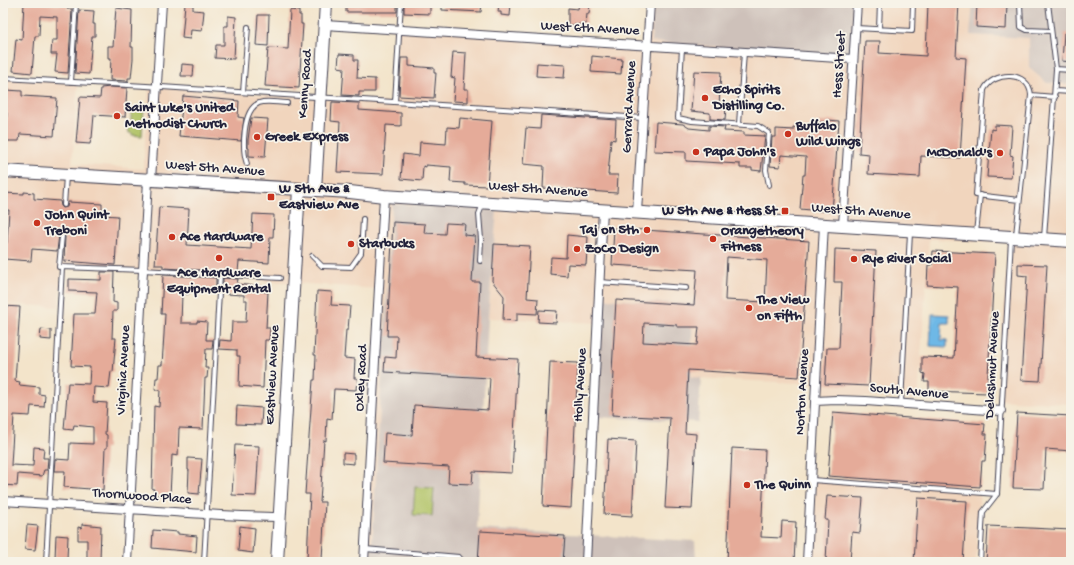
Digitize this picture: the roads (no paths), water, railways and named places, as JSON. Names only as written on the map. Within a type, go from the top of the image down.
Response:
[{"type":"main road","name":"Kenny Road","points":[[315,190],[326,3]]},
{"type":"main road","name":"West 5th Avenue","points":[[3,171],[315,190],[384,196],[1071,241]]},
{"type":"main road","name":"Eastview Avenue","points":[[277,562],[299,189]]},
{"type":"street","name":"Virginia Avenue","points":[[127,562],[143,270],[162,3]]},
{"type":"street","name":"Gerrard Avenue","points":[[638,212],[650,3]]},
{"type":"street","name":"Hess Street","points":[[843,225],[857,3]]},
{"type":"street","name":"West 6th Avenue","points":[[325,25],[853,59]]},
{"type":"street","name":"Oxley Road","points":[[364,562],[384,196]]},
{"type":"street","name":"Holly Avenue","points":[[586,562],[602,210]]},
{"type":"street","name":"Norton Avenue","points":[[807,562],[824,224]]},
{"type":"street","name":"South Avenue","points":[[815,401],[836,400],[1001,411]]},
{"type":"street","name":"Thornwood Place","points":[[3,501],[207,515],[280,517]]},
{"type":"lane","points":[[71,82],[76,3]]},
{"type":"lane","points":[[395,102],[400,3]]},
{"type":"lane","points":[[879,29],[880,3]]},
{"type":"lane","points":[[855,28],[912,32],[913,3]]},
{"type":"lane","points":[[1020,3],[1021,27],[1027,30],[1051,31]]},
{"type":"lane","points":[[1044,239],[1056,69],[1055,50],[1048,3]]},
{"type":"lane","points":[[243,92],[248,27]]},
{"type":"lane","points":[[682,48],[678,118],[692,121],[758,126],[769,133],[766,170],[769,184]]},
{"type":"lane","points":[[739,124],[744,52]]},
{"type":"lane","points":[[1056,69],[1071,70]]},
{"type":"lane","points":[[1019,200],[976,195],[984,90],[988,84],[1007,75],[1015,76],[1022,80],[1029,88],[1031,95],[1055,97]]},
{"type":"lane","points":[[3,78],[157,86],[643,118]]},
{"type":"lane","points":[[1055,91],[1071,92]]},
{"type":"lane","name":"Delashmut Avenue","points":[[997,494],[1013,237],[1019,200],[1031,95]]},
{"type":"lane","points":[[247,164],[244,155],[246,122],[252,107],[258,103],[264,102],[287,103]]},
{"type":"lane","points":[[64,205],[66,175]]},
{"type":"lane","points":[[976,235],[980,195]]},
{"type":"lane","points":[[480,261],[481,240],[479,214],[484,202]]},
{"type":"lane","points":[[312,256],[322,266],[351,267],[361,254],[363,219]]},
{"type":"lane","points":[[901,404],[910,230]]},
{"type":"lane","points":[[60,267],[62,236]]},
{"type":"lane","points":[[46,562],[62,267],[280,278]]},
{"type":"lane","points":[[204,562],[220,274]]},
{"type":"lane","points":[[599,282],[686,288]]},
{"type":"lane","points":[[812,480],[997,494]]},
{"type":"lane","points":[[980,562],[983,512],[997,494]]},
{"type":"lane","points":[[365,549],[459,556],[463,562]]},
{"type":"water","points":[[932,314],[949,315],[949,323],[942,323],[941,340],[947,340],[947,347],[930,346]]},
{"type":"place","name":"Echo Spirits Distilling Co.","points":[[705,98]]},
{"type":"place","name":"Saint Luke's United Methodist Church","points":[[117,116]]},
{"type":"place","name":"Buffalo Wild Wings","points":[[788,134]]},
{"type":"place","name":"Greek Express","points":[[257,137]]},
{"type":"place","name":"Papa John's","points":[[696,152]]},
{"type":"place","name":"McDonald's","points":[[1000,153]]},
{"type":"place","name":"W 5th Ave & Eastview Ave","points":[[271,197]]},
{"type":"place","name":"W 5th Ave & Hess St","points":[[785,211]]},
{"type":"place","name":"John Quint Treboni","points":[[37,223]]},
{"type":"place","name":"Taj on 5th","points":[[647,230]]},
{"type":"place","name":"Ace Hardware","points":[[172,237]]},
{"type":"place","name":"Orangetheory Fitness","points":[[713,239]]},
{"type":"place","name":"Starbucks","points":[[351,244]]},
{"type":"place","name":"ZoCo Design","points":[[577,249]]},
{"type":"place","name":"Ace Hardware Equipment Rental","points":[[219,258]]},
{"type":"place","name":"Rye River Social","points":[[854,259]]},
{"type":"place","name":"The View on Fifth","points":[[749,308]]},
{"type":"place","name":"The Quinn","points":[[747,485]]}]
